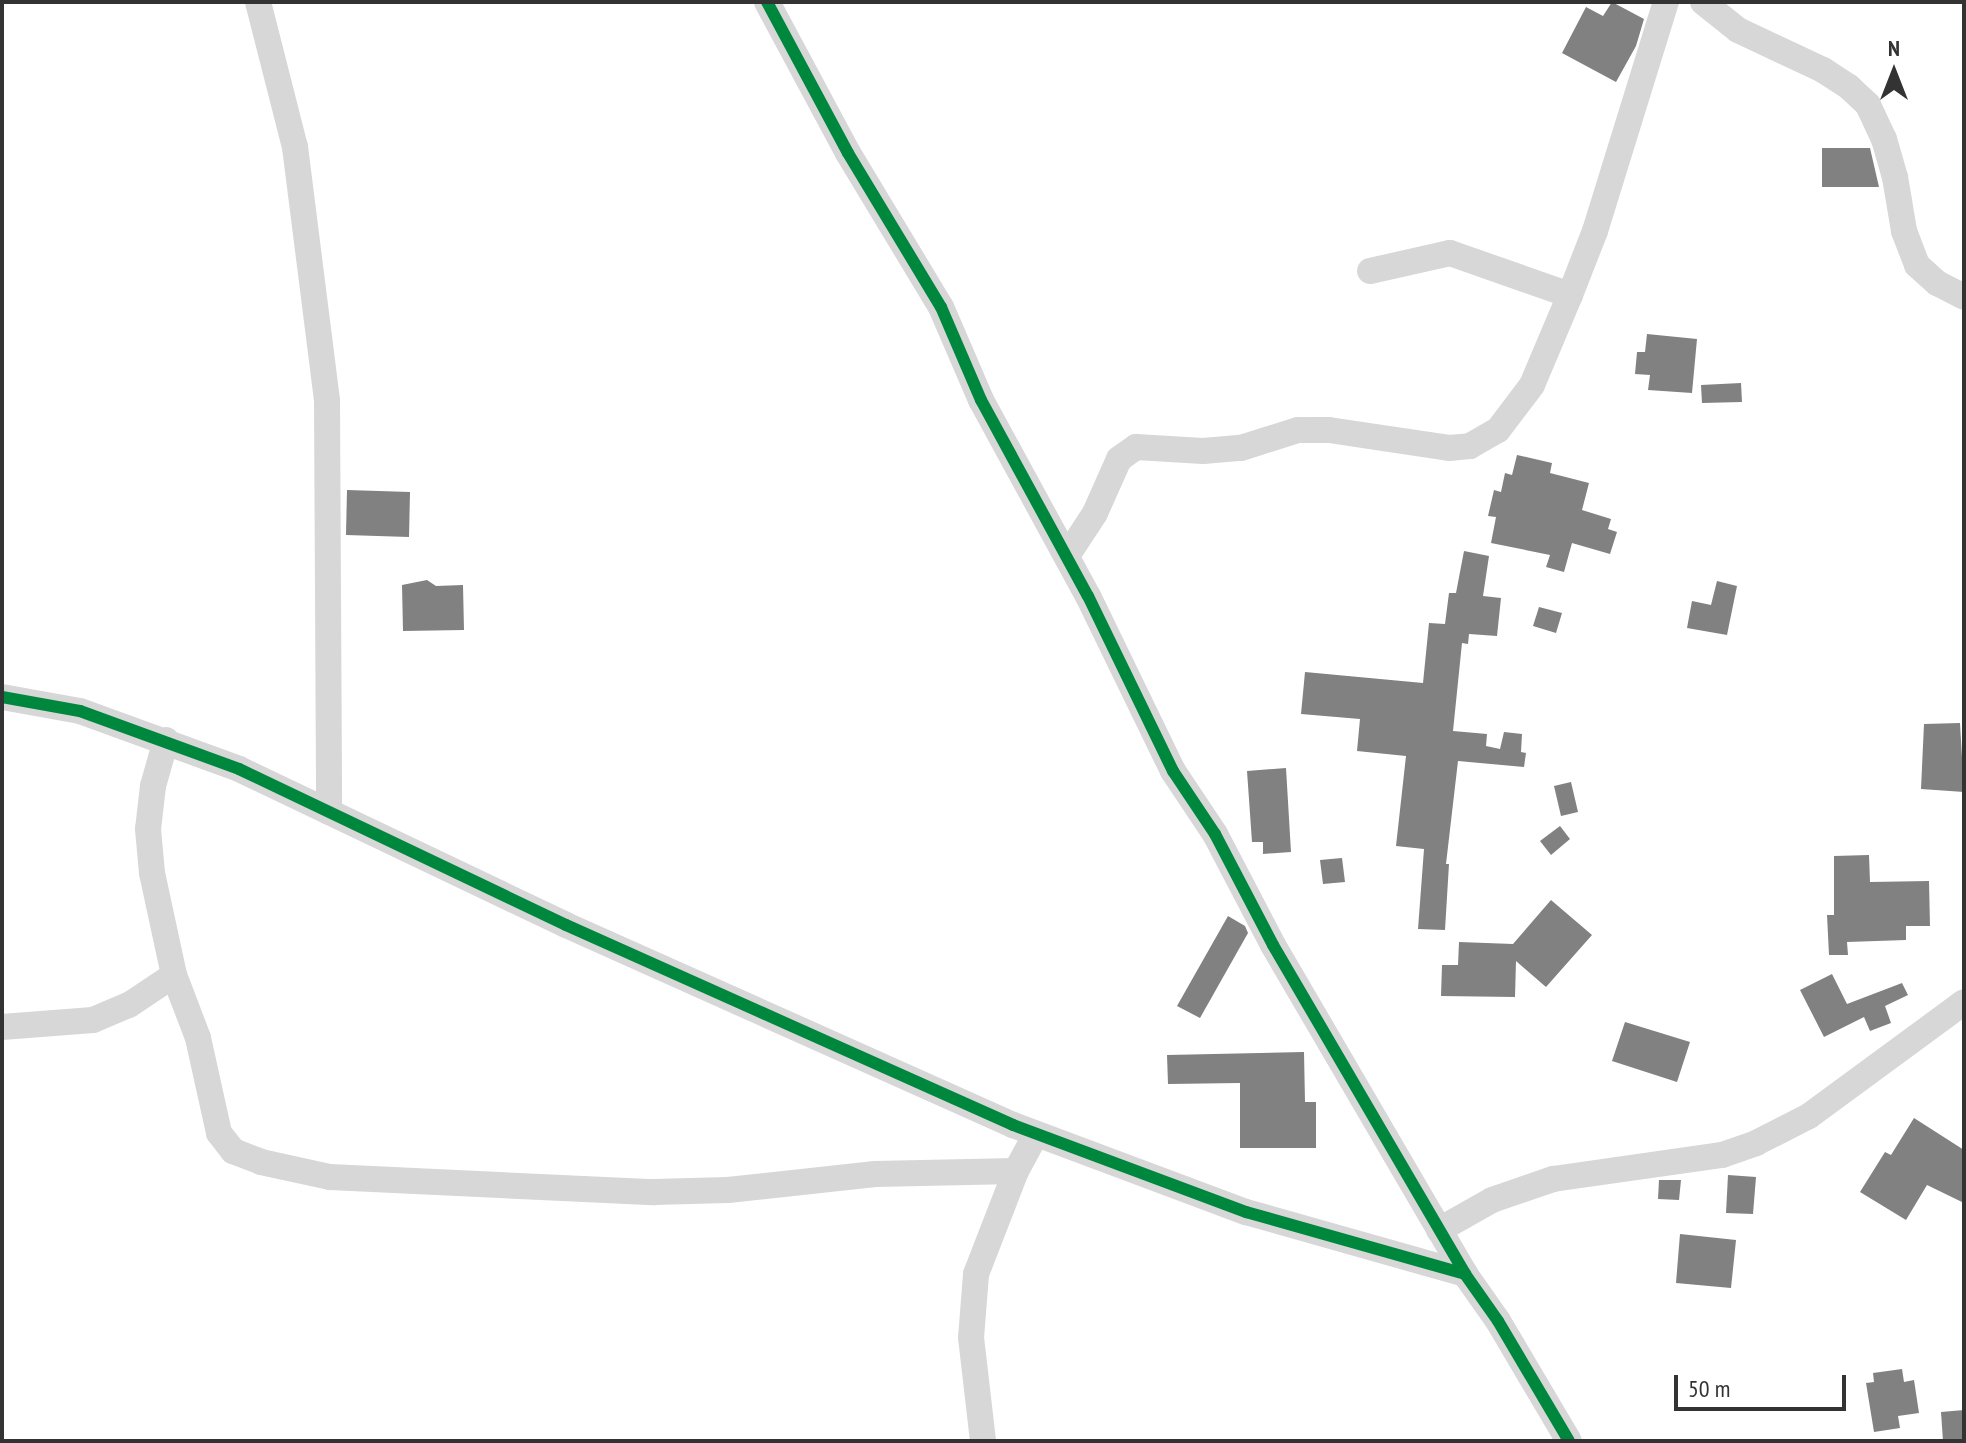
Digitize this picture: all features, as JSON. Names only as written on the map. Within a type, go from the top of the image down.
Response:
[{"type":"street","points":[[258,2],[295,147],[327,401],[329,812]]},
{"type":"street","points":[[767,2],[848,153],[941,307],[981,400],[1067,556],[1173,771],[1215,834],[1273,945],[1465,1274],[1498,1321],[1569,1441]]},
{"type":"street","points":[[1067,556],[1095,513],[1119,459],[1136,447],[1203,451],[1241,448],[1298,430],[1329,430],[1449,448],[1470,446],[1498,430],[1532,385],[1570,295],[1595,231],[1666,2]]},
{"type":"street","points":[[1703,2],[1738,30],[1823,70],[1849,87],[1868,105],[1884,139],[1895,177],[1904,231],[1917,265],[1937,283],[1964,297]]},
{"type":"street","points":[[1370,271],[1450,253],[1570,295]]},
{"type":"street","points":[[2,697],[80,711],[166,740],[329,812],[566,925],[1036,1134],[1246,1212],[1465,1274]]},
{"type":"street","points":[[166,740],[153,786],[148,829],[152,873],[174,975],[198,1038],[219,1133],[233,1151],[261,1162],[330,1177],[654,1192],[728,1190],[875,1174],[1016,1171]]},
{"type":"street","points":[[2,1027],[93,1020],[129,1005],[174,975]]},
{"type":"street","points":[[1439,1230],[1492,1200],[1553,1179],[1722,1155],[1756,1143],[1809,1116],[1964,1002]]},
{"type":"street","points":[[983,1441],[971,1338],[976,1274],[1016,1171],[1036,1134]]},
{"type":"building","points":[[1612,2],[1644,19],[1636,46],[1616,82],[1562,53],[1586,7],[1603,16]]},
{"type":"building","points":[[1822,148],[1870,148],[1879,187],[1822,187]]},
{"type":"building","points":[[1647,334],[1697,339],[1692,393],[1648,390],[1650,375],[1635,374],[1637,352],[1645,352]]},
{"type":"building","points":[[1741,383],[1742,402],[1702,403],[1701,385]]},
{"type":"building","points":[[1517,455],[1552,463],[1550,473],[1589,483],[1582,510],[1611,519],[1608,529],[1617,532],[1610,554],[1572,543],[1564,572],[1546,567],[1550,555],[1491,543],[1496,517],[1488,516],[1494,490],[1501,492],[1505,473],[1512,475]]},
{"type":"building","points":[[347,490],[410,492],[409,537],[346,535]]},
{"type":"building","points":[[1464,551],[1489,556],[1483,596],[1501,598],[1497,636],[1469,634],[1468,644],[1462,643],[1453,731],[1487,734],[1486,746],[1500,749],[1504,732],[1522,734],[1521,752],[1526,753],[1524,767],[1458,761],[1446,864],[1449,864],[1445,930],[1418,929],[1424,849],[1396,846],[1406,756],[1357,751],[1360,719],[1301,714],[1305,672],[1423,683],[1429,623],[1445,624],[1449,593],[1456,593]]},
{"type":"building","points":[[427,580],[436,586],[463,585],[464,630],[403,631],[402,585]]},
{"type":"building","points":[[1717,581],[1737,586],[1727,635],[1687,628],[1692,601],[1711,605]]},
{"type":"building","points":[[1539,607],[1562,613],[1556,633],[1533,626]]},
{"type":"building","points":[[1960,723],[1964,792],[1921,789],[1924,724]]},
{"type":"building","points":[[1286,768],[1291,852],[1263,854],[1263,842],[1252,842],[1247,771]]},
{"type":"building","points":[[1571,782],[1578,812],[1561,816],[1554,786]]},
{"type":"building","points":[[1560,826],[1570,839],[1551,855],[1540,841]]},
{"type":"building","points":[[1869,855],[1870,882],[1929,881],[1930,926],[1906,926],[1906,940],[1847,942],[1848,955],[1829,955],[1827,915],[1834,915],[1834,856]]},
{"type":"building","points":[[1342,858],[1345,882],[1323,884],[1320,860]]},
{"type":"building","points":[[1551,900],[1592,935],[1546,987],[1516,961],[1515,997],[1441,996],[1442,965],[1458,965],[1459,942],[1513,944]]},
{"type":"building","points":[[1228,916],[1245,926],[1248,933],[1200,1018],[1177,1006]]},
{"type":"building","points":[[1832,974],[1847,1004],[1902,983],[1908,995],[1885,1006],[1891,1023],[1870,1031],[1864,1017],[1824,1037],[1800,990]]},
{"type":"building","points":[[1625,1022],[1690,1042],[1677,1082],[1612,1061]]},
{"type":"building","points":[[1304,1052],[1305,1102],[1316,1102],[1316,1148],[1240,1148],[1240,1083],[1168,1084],[1167,1055]]},
{"type":"building","points":[[1914,1118],[1964,1150],[1964,1203],[1927,1185],[1906,1220],[1860,1192],[1885,1152],[1891,1155]]},
{"type":"building","points":[[1728,1175],[1756,1177],[1753,1214],[1726,1213]]},
{"type":"building","points":[[1659,1180],[1681,1180],[1679,1200],[1658,1199]]},
{"type":"building","points":[[1680,1234],[1736,1240],[1731,1288],[1676,1283]]},
{"type":"building","points":[[1902,1369],[1904,1382],[1914,1380],[1919,1413],[1898,1416],[1900,1428],[1874,1432],[1866,1383],[1874,1382],[1873,1373]]},
{"type":"building","points":[[1964,1410],[1964,1441],[1943,1441],[1941,1412]]},
{"type":"cycle path","points":[[767,2],[848,153],[941,307],[981,400],[1088,596],[1173,771],[1215,834],[1273,945],[1465,1274],[1498,1321],[1569,1441]]},
{"type":"cycle path","points":[[2,697],[80,711],[239,769],[566,925],[1013,1125],[1246,1212],[1465,1274]]}]
